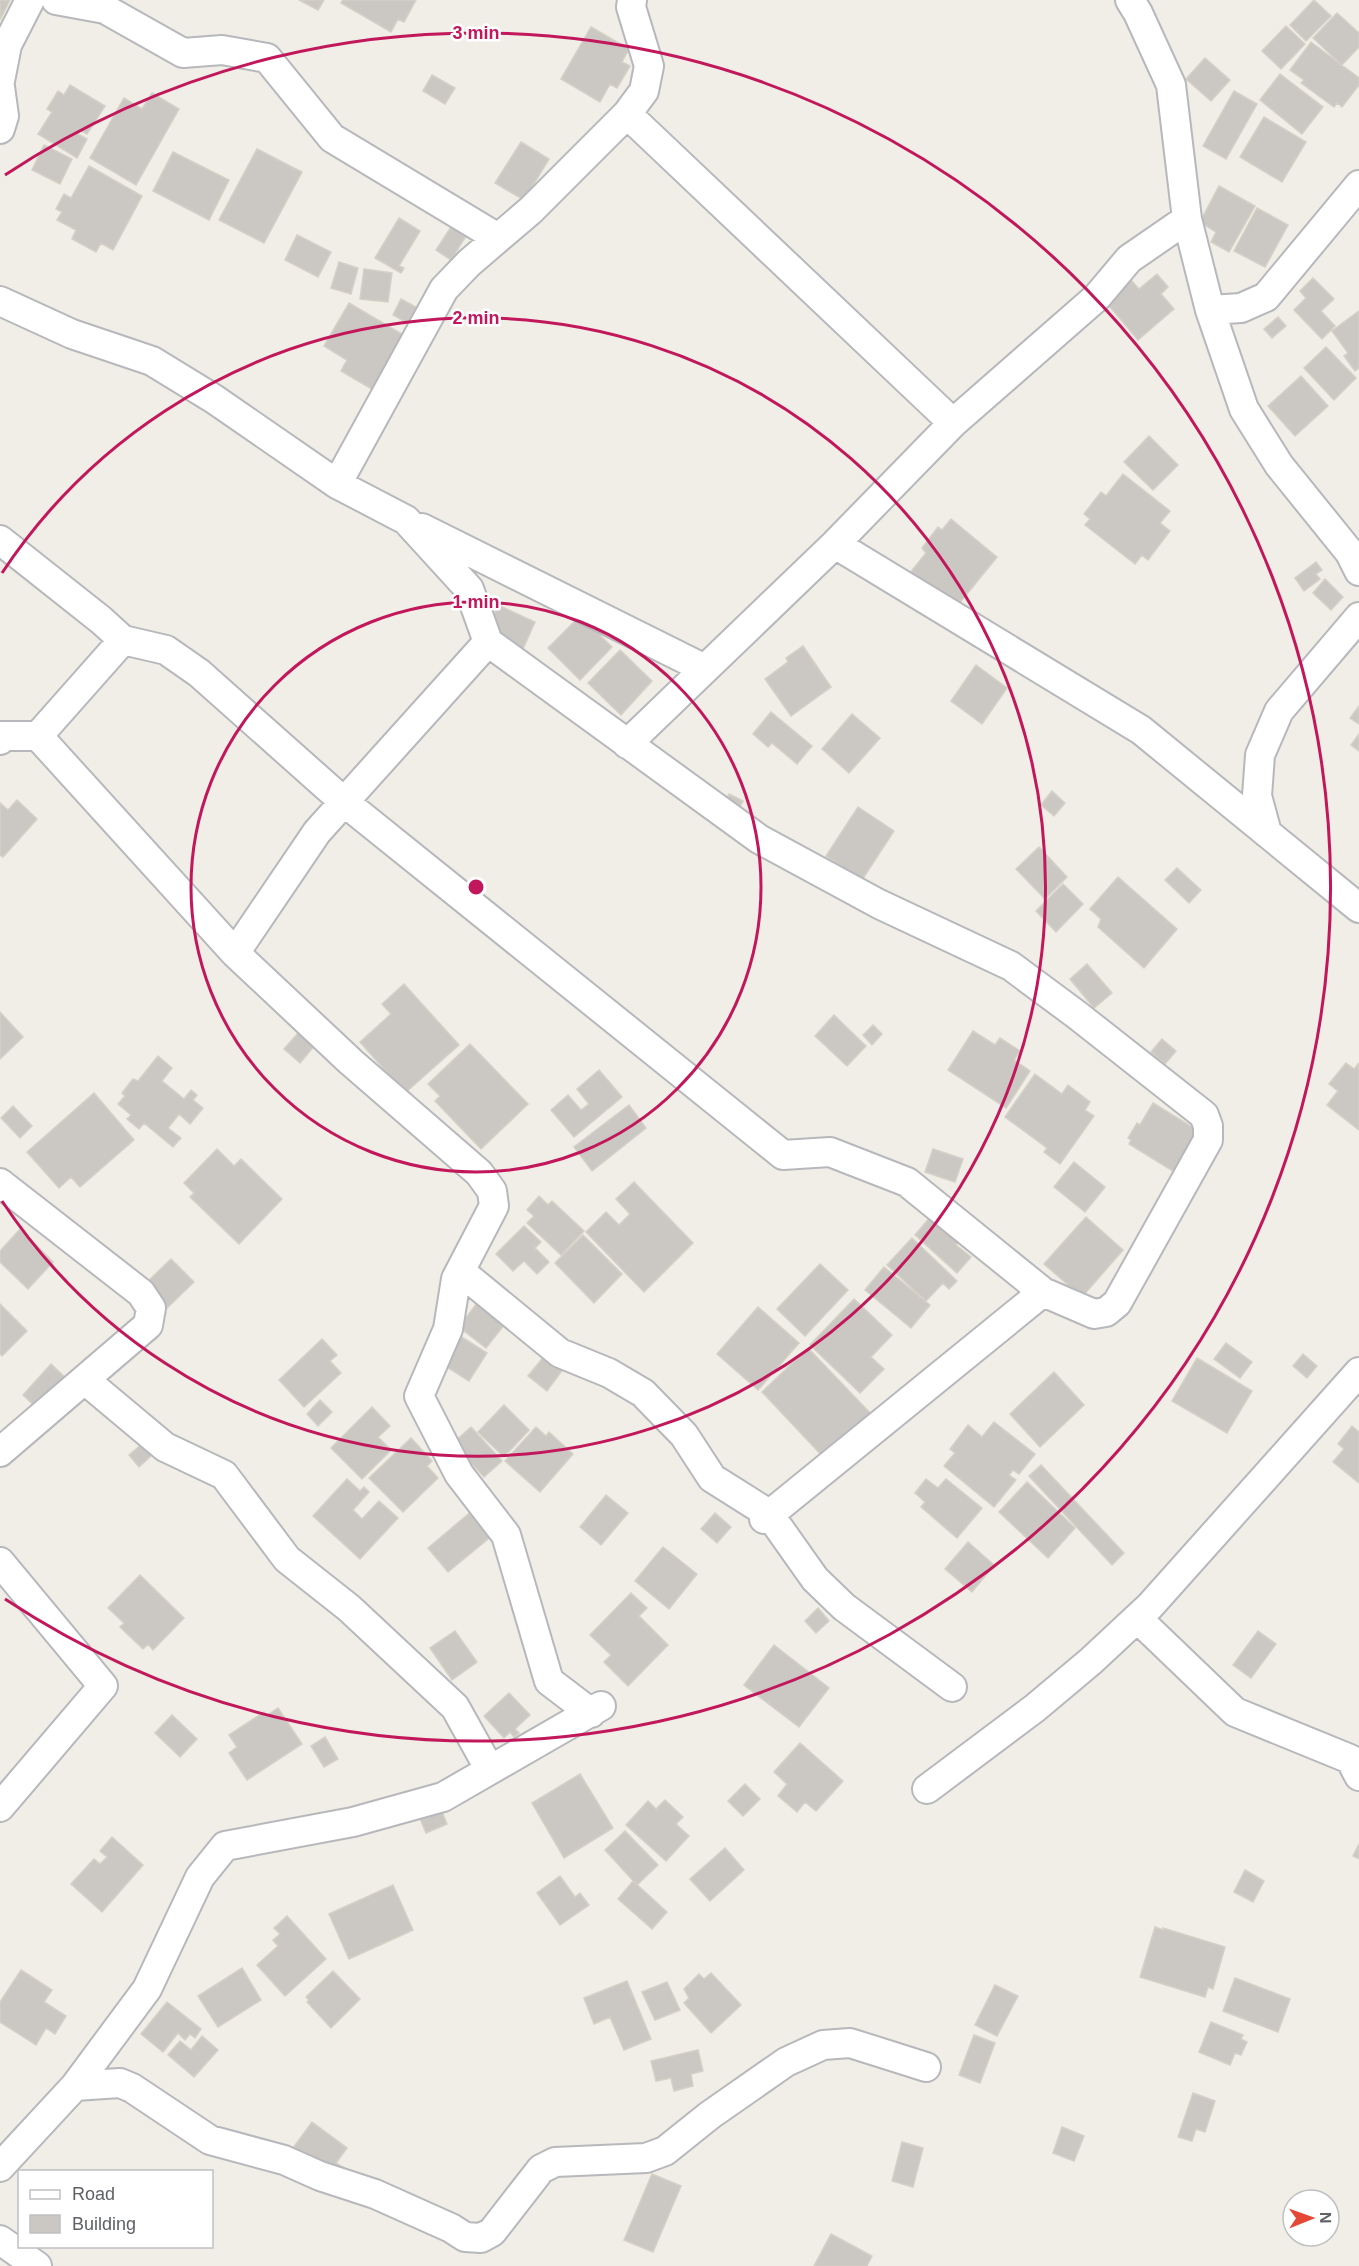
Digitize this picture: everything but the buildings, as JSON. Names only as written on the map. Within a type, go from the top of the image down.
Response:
[{"type":"street","points":[[0,81],[7,45],[30,0]]},
{"type":"street","points":[[56,0],[105,9],[183,53],[222,50],[267,58],[332,138],[498,238]]},
{"type":"street","points":[[1130,0],[1171,85],[1187,219],[1210,310],[1244,408],[1279,465],[1356,556]]},
{"type":"street","points":[[337,484],[444,289],[469,263],[531,210],[627,114],[644,91],[649,66],[627,2]]},
{"type":"street","points":[[0,87],[4,116],[0,129]]},
{"type":"street","points":[[627,114],[953,423]]},
{"type":"street","points":[[1210,310],[1241,308],[1266,297],[1359,185]]},
{"type":"street","points":[[627,744],[835,544],[953,423],[1097,297],[1129,259],[1187,219]]},
{"type":"street","points":[[0,301],[72,334],[152,361],[214,399],[337,484],[705,669]]},
{"type":"street","points":[[0,540],[123,640],[166,650],[199,673],[343,801],[783,1155],[830,1152],[907,1182],[1043,1292],[1094,1314],[1106,1312],[1117,1303],[1208,1140],[1208,1126],[1204,1115],[1011,966],[879,904],[759,839],[488,642],[469,589],[406,520]]},
{"type":"street","points":[[835,544],[1141,730],[1359,908]]},
{"type":"street","points":[[1267,833],[1257,796],[1260,755],[1263,747],[1279,711],[1359,617]]},
{"type":"street","points":[[38,736],[123,640]]},
{"type":"street","points":[[235,953],[317,832],[488,642]]},
{"type":"street","points":[[0,740],[2,736],[38,736],[235,953],[351,1062],[479,1173],[492,1191],[494,1206],[456,1279],[448,1329],[419,1396],[459,1474],[506,1535],[549,1681],[596,1709],[443,1797],[353,1822],[225,1846],[200,1877],[147,1989],[75,2086],[0,2167]]},
{"type":"street","points":[[0,1183],[141,1293],[151,1308],[148,1325],[0,1452]]},
{"type":"street","points":[[460,1271],[560,1353],[609,1373],[643,1393],[684,1435],[712,1478],[767,1517],[815,1579],[844,1607],[952,1687]]},
{"type":"street","points":[[767,1517],[1043,1292]]},
{"type":"street","points":[[927,1789],[1035,1708],[1091,1661],[1150,1606],[1359,1372]]},
{"type":"street","points":[[85,1380],[165,1447],[224,1475],[287,1559],[349,1608],[455,1707],[490,1770]]},
{"type":"street","points":[[0,1562],[103,1686],[0,1807]]},
{"type":"street","points":[[1137,1618],[1235,1712],[1350,1759],[1359,1776]]},
{"type":"street","points":[[75,2086],[120,2083],[132,2088],[210,2140],[284,2160],[320,2176],[390,2200],[451,2228],[465,2237],[481,2238],[492,2232],[541,2169],[555,2162],[646,2158],[665,2151],[710,2115],[786,2062],[823,2045],[850,2043],[926,2067]]},
{"type":"street","points":[[0,2241],[37,2266]]}]
